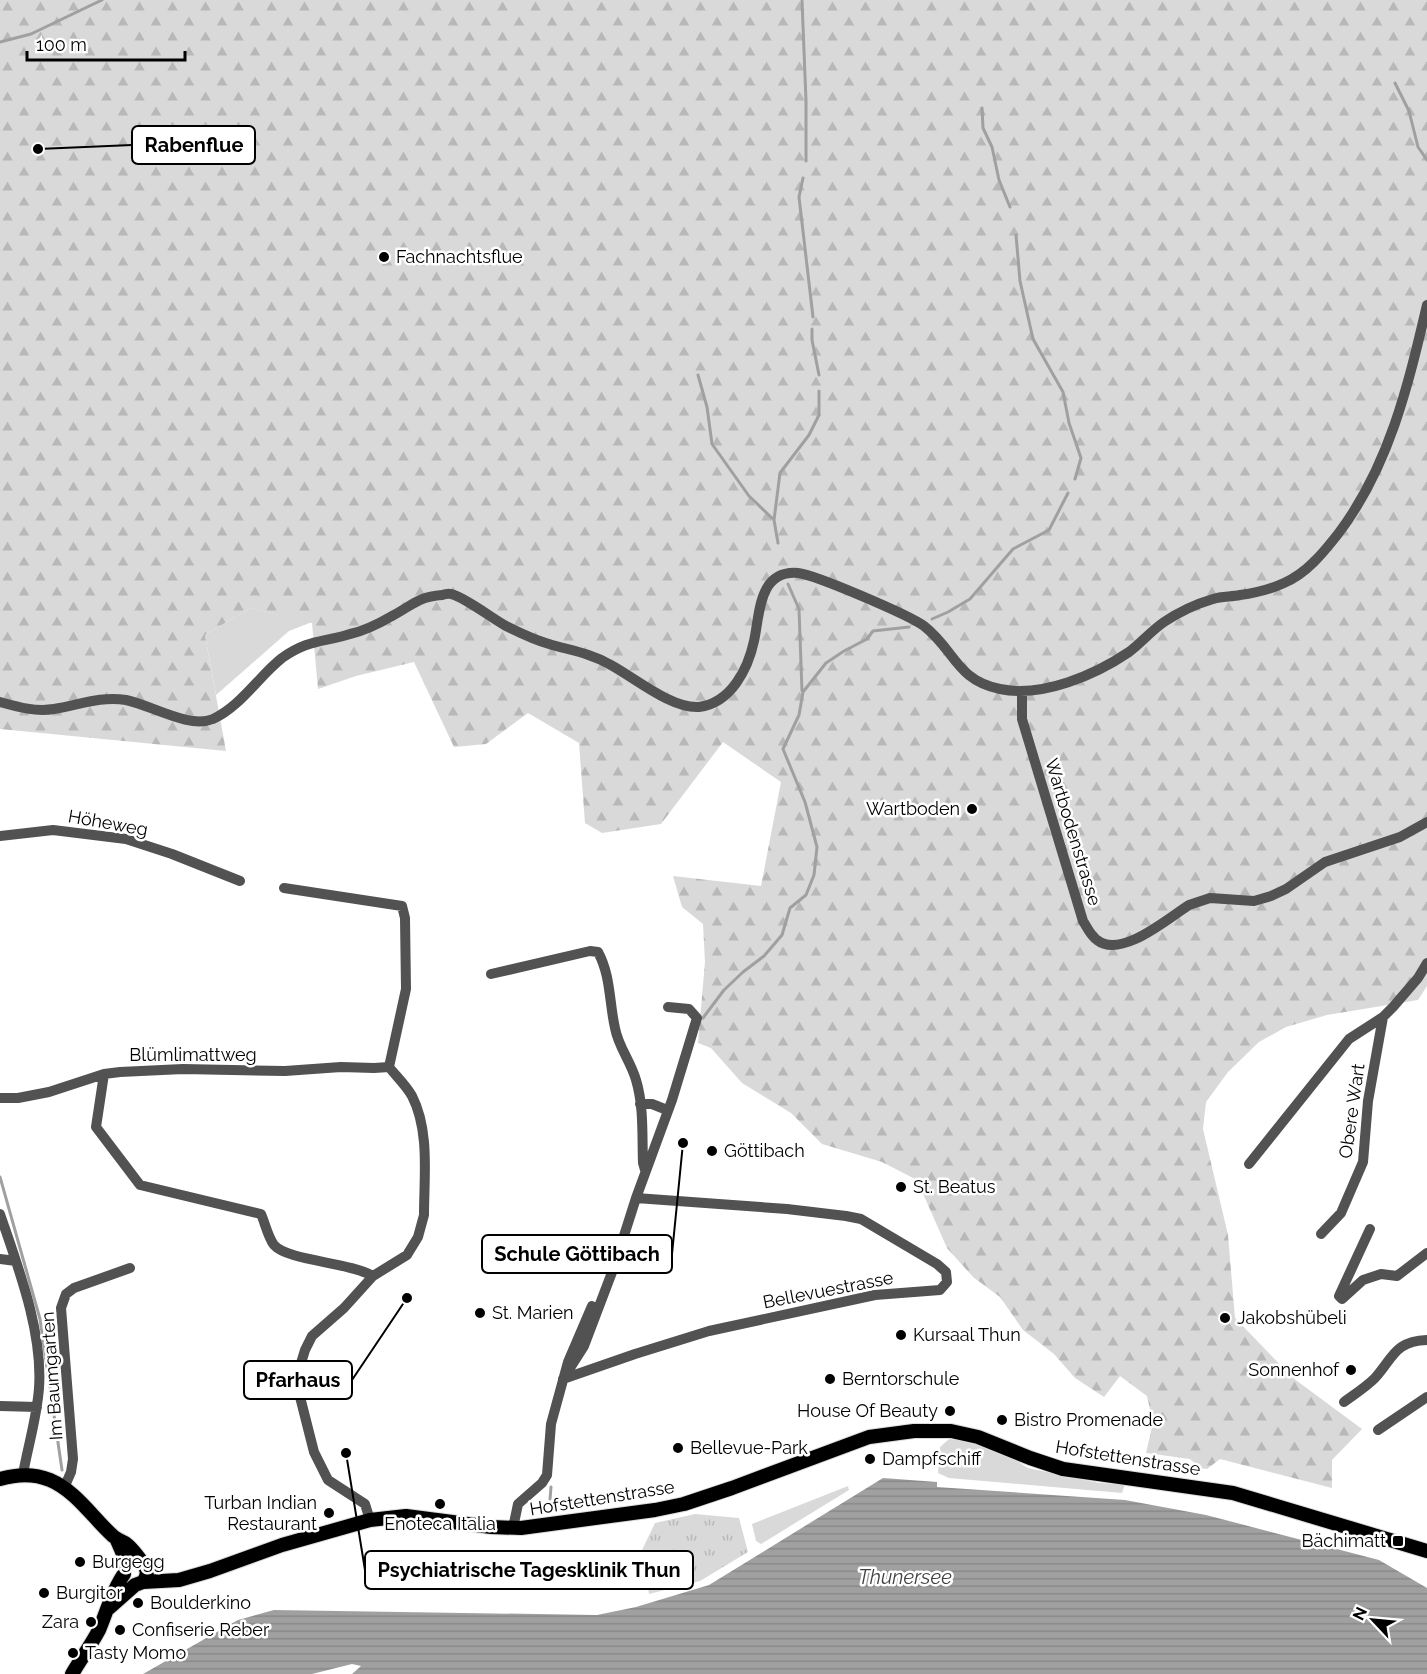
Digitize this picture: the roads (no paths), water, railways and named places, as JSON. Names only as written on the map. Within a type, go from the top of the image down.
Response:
[{"type":"main road","name":"Hofstettenstrasse","points":[[124,1571],[135,1562],[141,1575],[179,1580],[282,1545],[390,1517],[414,1516],[513,1528],[655,1510],[711,1496],[868,1437],[897,1432],[934,1431],[957,1432],[978,1437],[1030,1458],[1063,1468],[1233,1493],[1427,1551]]},
{"type":"main road","points":[[0,1479],[23,1474],[43,1478],[64,1488],[116,1538],[129,1547],[141,1575]]},
{"type":"main road","points":[[116,1538],[124,1556],[127,1582],[141,1575]]},
{"type":"main road","points":[[72,1674],[93,1642],[124,1571]]},
{"type":"main road","points":[[108,1608],[141,1575]]},
{"type":"street","points":[[0,702],[27,710],[50,710],[104,698],[130,701],[188,720],[210,721],[232,706],[281,659],[309,642],[352,634],[390,617],[424,596],[452,594],[504,625],[543,642],[578,651],[607,662],[664,697],[685,706],[702,707],[723,698],[740,680],[754,644],[759,605],[767,588],[776,577],[795,573],[814,577],[921,623],[936,637],[965,674],[981,683],[1000,689],[1022,691],[1046,688],[1088,675],[1133,650],[1158,626],[1186,610],[1217,598],[1266,590],[1290,581],[1310,566],[1357,508],[1378,468],[1406,391],[1427,305]]},
{"type":"street","name":"Wartbodenstrasse","points":[[1022,691],[1022,719],[1079,910],[1089,932],[1096,940],[1103,943],[1113,946],[1127,944],[1199,901],[1210,898],[1254,901],[1270,896],[1286,889],[1325,862],[1400,837],[1427,822]]},
{"type":"street","name":"Höheweg","points":[[0,836],[53,830],[126,839],[172,854],[240,881]]},
{"type":"street","points":[[284,888],[402,906],[405,918],[406,989],[389,1066],[410,1092],[419,1119],[424,1141],[424,1215],[418,1237],[407,1255],[374,1276],[344,1308],[312,1336],[300,1363],[297,1385],[314,1452],[328,1480],[365,1504],[370,1521]]},
{"type":"street","points":[[491,974],[590,951],[598,952],[610,988],[615,1031],[636,1078],[645,1172]]},
{"type":"street","name":"Obere Wart","points":[[1249,1164],[1349,1039],[1383,1017],[1403,998],[1427,963]]},
{"type":"street","points":[[513,1528],[518,1504],[542,1483],[547,1475],[551,1424],[563,1379],[575,1364],[591,1329],[672,1100],[697,1018],[689,1009],[668,1007]]},
{"type":"street","name":"Obere Wart","points":[[1321,1234],[1341,1213],[1363,1162],[1368,1101],[1383,1017]]},
{"type":"street","name":"Blümlimattweg","points":[[0,1098],[18,1098],[49,1092],[104,1074],[152,1070],[285,1071],[389,1066]]},
{"type":"street","points":[[104,1074],[96,1126],[140,1185],[261,1214],[274,1244],[286,1254],[355,1267],[374,1276]]},
{"type":"street","points":[[640,1104],[652,1104],[668,1110]]},
{"type":"street","name":"Bellevuestrasse","points":[[563,1379],[709,1331],[875,1295],[940,1290],[947,1282],[946,1272],[937,1264],[861,1219],[787,1209],[636,1198]]},
{"type":"street","points":[[0,1214],[16,1261],[34,1328],[39,1367],[37,1407],[23,1474]]},
{"type":"street","points":[[1370,1229],[1339,1296],[1342,1299],[1363,1280],[1381,1275],[1397,1276],[1427,1253]]},
{"type":"street","points":[[0,1259],[16,1261]]},
{"type":"street","name":"Im Baumgarten","points":[[64,1488],[74,1459],[61,1308],[66,1294],[74,1287],[130,1268]]},
{"type":"street","points":[[1344,1402],[1375,1378],[1397,1350],[1410,1342],[1427,1340]]},
{"type":"street","points":[[1378,1430],[1427,1397]]},
{"type":"street","points":[[0,1406],[37,1407]]},
{"type":"water","name":"Thunersee","points":[[883,1478],[937,1482],[937,1487],[1125,1500],[1206,1515],[1379,1560],[1427,1588],[1427,1674],[352,1674],[361,1666],[352,1664],[312,1674],[143,1674],[238,1620],[274,1610],[597,1615],[636,1607],[709,1585]]},
{"type":"waterway","points":[[0,42],[31,34],[102,0]]},
{"type":"waterway","points":[[802,1],[806,161]]},
{"type":"waterway","points":[[1395,83],[1409,111],[1418,147],[1427,160]]},
{"type":"waterway","points":[[982,108],[983,128],[992,147],[999,180],[1010,207]]},
{"type":"waterway","points":[[803,178],[799,197],[813,317]]},
{"type":"waterway","points":[[1016,235],[1020,281],[1033,339],[1063,392],[1069,423],[1081,458],[1075,479]]},
{"type":"waterway","points":[[812,329],[819,375]]},
{"type":"waterway","points":[[698,375],[707,407],[712,444],[749,496],[774,520]]},
{"type":"waterway","points":[[778,543],[774,520],[780,473],[809,435],[819,415],[819,391]]},
{"type":"waterway","points":[[932,619],[970,599],[1013,549],[1049,530],[1068,493]]},
{"type":"waterway","points":[[788,584],[799,609],[802,691]]},
{"type":"waterway","points":[[703,1018],[724,990],[764,956],[782,935],[790,908],[806,895],[814,875],[817,847],[805,802],[783,749],[799,715],[803,692],[826,663],[867,639],[873,631],[909,627]]},
{"type":"waterway","points":[[0,1177],[40,1319],[62,1470]]},
{"type":"waterway","name":"Göttibach","points":[[550,1499],[551,1487]]},
{"type":"place","name":"Rabenflue","points":[[38,149]]},
{"type":"place","name":"Fachnachtsflue","points":[[384,257]]},
{"type":"place","name":"Wartboden","points":[[972,809]]},
{"type":"place","name":"Schule Göttibach","points":[[683,1143]]},
{"type":"place","name":"Göttibach","points":[[712,1151]]},
{"type":"place","name":"St. Beatus","points":[[901,1187]]},
{"type":"place","name":"Pfarhaus","points":[[407,1298]]},
{"type":"place","name":"St. Marien","points":[[480,1313]]},
{"type":"place","name":"Jakobshübeli","points":[[1225,1318]]},
{"type":"place","name":"Kursaal Thun","points":[[901,1335]]},
{"type":"place","name":"Sonnenhof","points":[[1351,1370]]},
{"type":"place","name":"Berntorschule","points":[[830,1379]]},
{"type":"place","name":"House Of Beauty","points":[[950,1411]]},
{"type":"place","name":"Bistro Promenade","points":[[1002,1420]]},
{"type":"place","name":"Bellevue-Park","points":[[678,1448]]},
{"type":"place","name":"Psychiatrische Tagesklinik Thun","points":[[346,1453]]},
{"type":"place","name":"Dampfschiff","points":[[870,1459]]},
{"type":"place","name":"Enoteca Italia","points":[[440,1504]]},
{"type":"place","name":"Turban Indian Restaurant","points":[[329,1513]]},
{"type":"place","name":"Bächimatt","points":[[1398,1541]]},
{"type":"place","name":"Burgegg","points":[[80,1562]]},
{"type":"place","name":"Burgitor","points":[[44,1593]]},
{"type":"place","name":"Boulderkino","points":[[138,1603]]},
{"type":"place","name":"Zara","points":[[91,1622]]},
{"type":"place","name":"Confiserie Reber","points":[[120,1630]]},
{"type":"place","name":"Tasty Momo","points":[[73,1653]]}]
